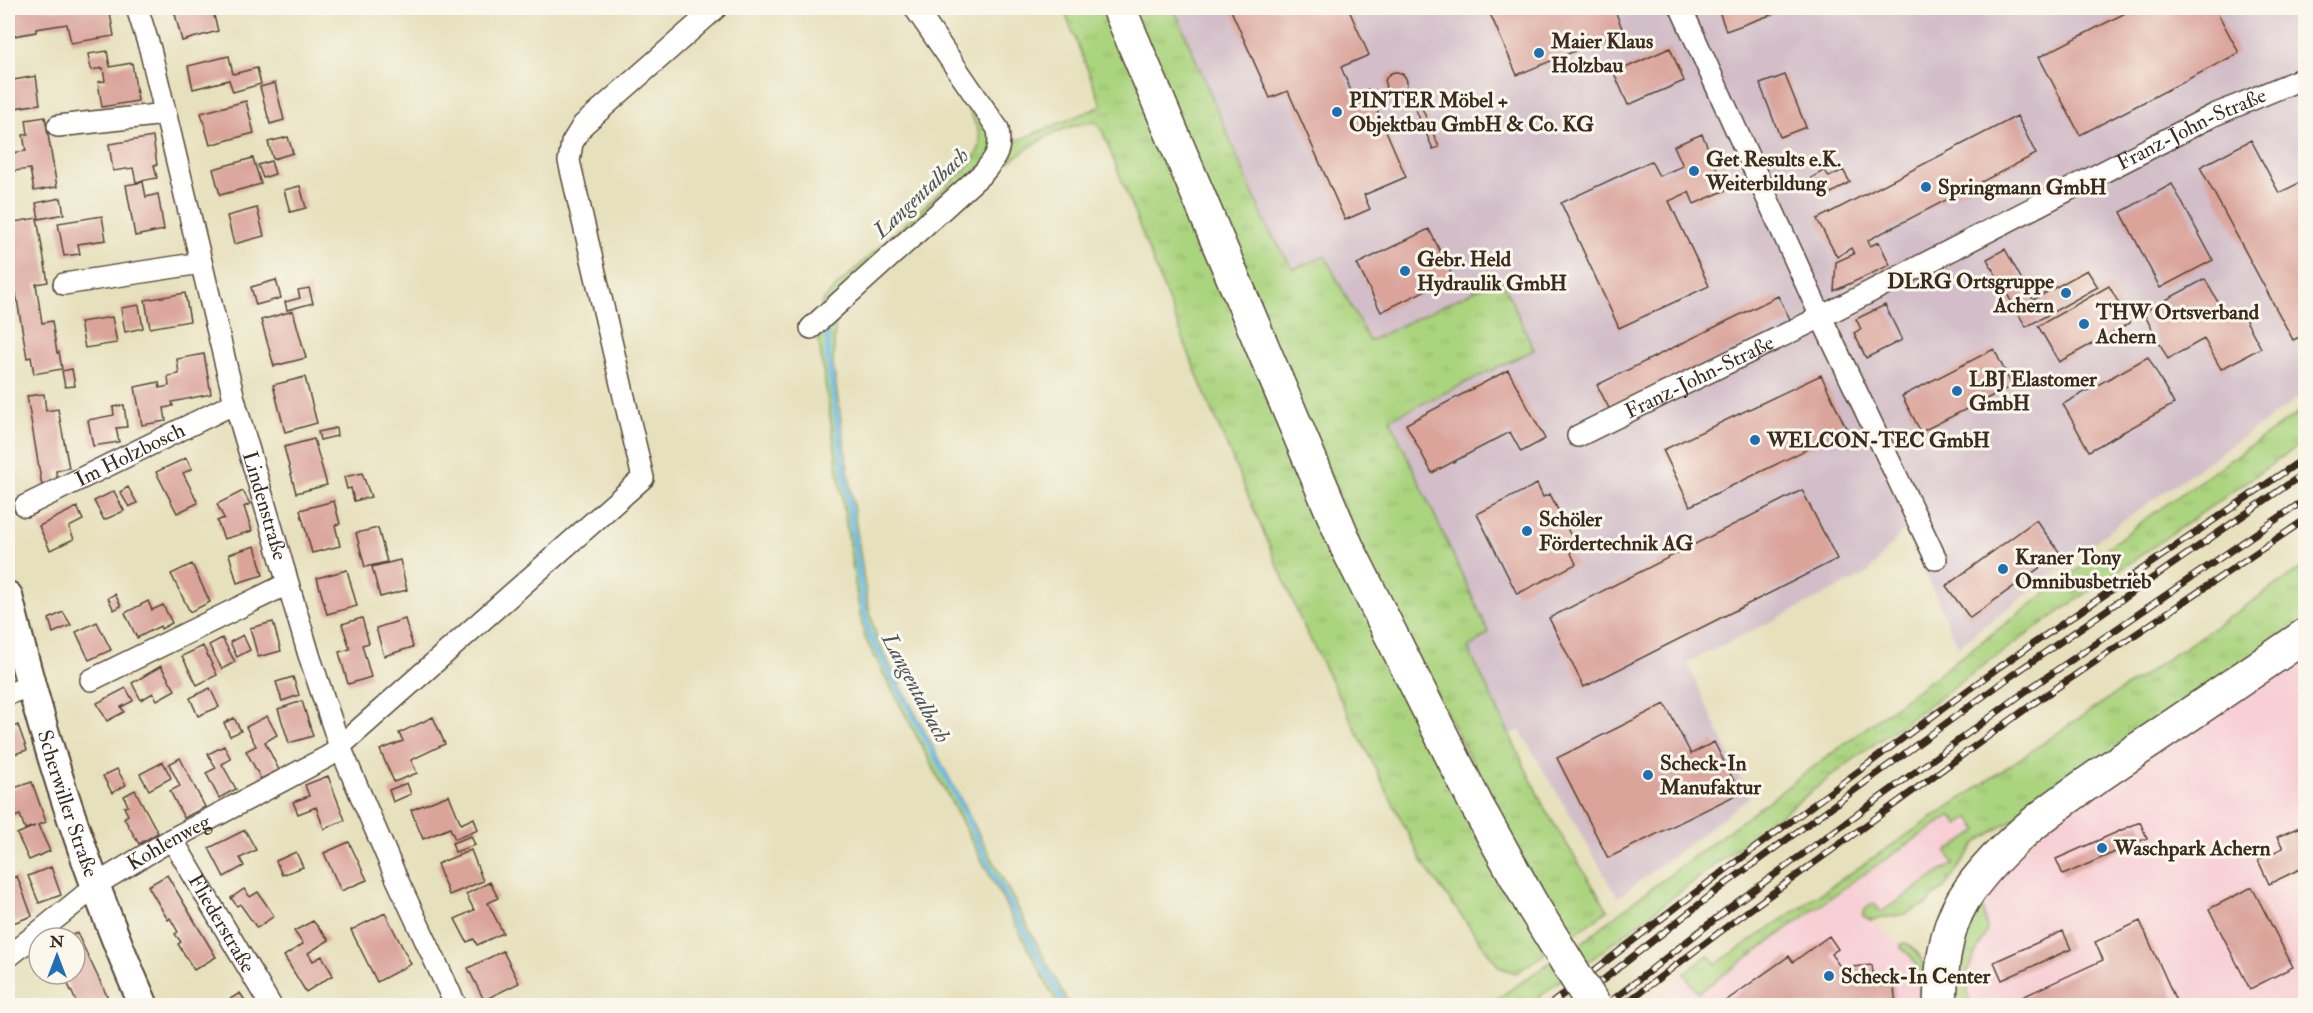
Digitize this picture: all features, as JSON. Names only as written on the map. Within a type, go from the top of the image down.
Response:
[{"type":"main road","points":[[1119,8],[1347,547],[1461,774],[1532,905],[1594,1005]]},
{"type":"main road","points":[[1940,1005],[1941,967],[1950,933],[1962,902],[1980,876],[2010,844],[2088,783],[2306,635]]},
{"type":"street","name":"Lindenstraße","points":[[137,8],[150,49],[236,403],[287,584],[340,747],[396,877],[456,1005]]},
{"type":"street","points":[[340,747],[643,478],[568,161],[572,143],[583,125],[716,8]]},
{"type":"street","points":[[811,328],[984,172],[995,159],[1000,145],[998,129],[915,8]]},
{"type":"street","points":[[1681,8],[1821,317],[1936,559]]},
{"type":"street","name":"Franz-John-Straße","points":[[1578,436],[1821,317],[2214,116],[2306,77]]},
{"type":"street","points":[[58,126],[165,114]]},
{"type":"street","points":[[64,284],[201,263]]},
{"type":"street","name":"Im Holzbosch","points":[[25,506],[236,403]]},
{"type":"street","points":[[91,680],[287,584]]},
{"type":"street","name":"Scherwiller Straße","points":[[8,596],[19,690],[114,938],[144,1005]]},
{"type":"street","name":"Kohlenweg","points":[[8,957],[94,886],[172,839],[329,756],[340,747]]},
{"type":"street","name":"Fliederstraße","points":[[172,839],[271,1005]]},
{"type":"shaded area","points":[[1174,8],[2305,8],[2305,393],[2109,531],[1958,646],[1905,529],[1867,574],[1687,663],[1749,798],[1618,897],[1520,730],[1510,735],[1468,647],[1489,633],[1390,418],[1534,350],[1502,278],[1369,341],[1325,256],[1293,270],[1267,227]]},
{"type":"shaded area","points":[[2305,645],[2305,1005],[1971,1005],[1965,976],[1987,930],[1981,900],[2014,860],[2055,817]]},
{"type":"shaded area","points":[[1952,815],[1970,817],[1979,830],[1947,852],[1954,863],[1881,912],[1863,911],[1863,916],[1871,920],[1901,944],[1901,948],[1912,955],[1916,962],[1920,1005],[1652,1006],[1648,1000],[1684,974],[1698,992],[1855,880]]},
{"type":"green space","points":[[899,8],[911,8],[991,127],[992,156],[820,312],[822,302],[838,285],[963,171],[979,149],[978,132],[961,96]]},
{"type":"green space","points":[[1063,8],[1108,8],[1546,953],[1516,973],[1499,967],[1424,865],[1302,623],[1201,385],[1102,130],[1095,122],[1061,130],[1044,138],[969,193],[1008,144],[1102,106]]},
{"type":"green space","points":[[1130,8],[1174,8],[1267,227],[1293,269],[1325,256],[1369,341],[1501,278],[1534,350],[1390,419],[1489,633],[1468,648],[1546,811],[1608,910],[1572,936],[1546,895],[1542,897],[1364,554]]},
{"type":"green space","points":[[836,311],[833,365],[867,601],[876,636],[1069,1005],[1058,1005],[865,638],[818,336]]},
{"type":"green space","points":[[2305,408],[2305,441],[2002,652],[1854,759],[1588,962],[1578,946],[1621,911],[2151,515]]},
{"type":"green space","points":[[2305,566],[2305,620],[2035,810],[2002,826],[1976,843],[1944,888],[1925,905],[1904,914],[1871,920],[1863,916],[1863,911],[1874,903],[1881,912],[1954,863],[1946,852],[1978,830],[1970,817],[1958,825],[1951,815],[1855,880],[1698,993],[1684,974],[1708,955],[1716,964]]},
{"type":"green space","points":[[1981,900],[1987,930],[1965,976],[1971,1005],[1952,1006],[1965,928]]},
{"type":"green space","points":[[1905,943],[1918,954],[1925,970],[1927,1005],[1920,1005],[1918,973],[1913,960],[1901,948],[1901,944]]},
{"type":"green space","points":[[1552,961],[1563,978],[1529,1005],[1487,1006]]},
{"type":"building","points":[[8,8],[47,8],[47,10],[109,8],[114,36],[71,43],[67,24],[8,37]]},
{"type":"building","points":[[199,8],[212,8],[218,31],[182,41],[175,14]]},
{"type":"building","name":"PINTER Möbel + Objektbau GmbH & Co. KG","points":[[1230,8],[1348,8],[1369,55],[1341,67],[1353,96],[1368,89],[1406,177],[1364,195],[1370,209],[1345,220],[1288,91],[1270,98]]},
{"type":"building","name":"Maier Klaus Holzbau","points":[[1614,8],[1623,31],[1517,75],[1488,9]]},
{"type":"building","points":[[1718,8],[1790,8],[1726,31]]},
{"type":"building","points":[[2135,8],[2215,8],[2239,53],[2080,135],[2039,57]]},
{"type":"building","points":[[1670,48],[1684,81],[1628,105],[1614,73]]},
{"type":"building","points":[[107,51],[110,67],[132,63],[138,101],[102,107],[98,82],[105,81],[103,68],[91,70],[88,54]]},
{"type":"building","points":[[229,56],[233,74],[257,68],[261,84],[233,92],[229,80],[193,89],[188,66]]},
{"type":"building","points":[[1396,72],[1404,75],[1407,83],[1404,91],[1396,94],[1388,91],[1385,83],[1388,75]]},
{"type":"building","points":[[1785,75],[1806,127],[1780,137],[1760,84]]},
{"type":"building","points":[[36,76],[40,104],[8,109],[8,81]]},
{"type":"building","points":[[275,83],[284,120],[270,124],[260,87]]},
{"type":"building","points":[[1418,99],[1439,147],[1433,149],[1412,101]]},
{"type":"building","points":[[246,101],[254,133],[210,145],[201,113]]},
{"type":"building","name":"Springmann GmbH","points":[[2017,116],[2036,154],[1868,240],[1870,246],[1879,242],[1890,265],[1834,291],[1836,262],[1854,254],[1851,248],[1837,257],[1817,219]]},
{"type":"building","points":[[45,117],[57,187],[34,191],[30,169],[14,171],[11,153],[26,151],[23,135],[28,134],[26,120]]},
{"type":"building","points":[[1702,134],[1726,190],[1694,204],[1689,192],[1669,201],[1709,286],[1619,328],[1561,203],[1651,161],[1659,176],[1683,166],[1674,146]]},
{"type":"building","points":[[153,137],[157,178],[136,182],[133,168],[113,171],[109,144]]},
{"type":"building","points":[[288,137],[293,153],[273,159],[268,142]]},
{"type":"building","points":[[2251,140],[2279,193],[2301,182],[2306,191],[2306,334],[2293,340],[2200,167]]},
{"type":"building","points":[[253,158],[261,184],[220,195],[213,169]]},
{"type":"building","points":[[271,161],[275,174],[263,178],[258,165]]},
{"type":"building","points":[[1825,170],[1829,177],[1843,170],[1850,182],[1823,198],[1811,178]]},
{"type":"building","points":[[143,182],[146,197],[158,194],[164,230],[135,236],[126,185]]},
{"type":"building","points":[[2172,184],[2213,260],[2160,288],[2121,212]]},
{"type":"building","points":[[300,186],[306,208],[290,212],[284,190]]},
{"type":"building","points":[[61,198],[64,214],[39,219],[36,203]]},
{"type":"building","points":[[257,208],[264,236],[234,244],[227,216]]},
{"type":"building","points":[[102,216],[106,240],[78,244],[80,254],[64,256],[58,223]]},
{"type":"building","points":[[37,218],[48,282],[36,284],[42,323],[52,321],[62,369],[34,374],[31,357],[27,358],[10,258],[14,257],[8,223]]},
{"type":"building","name":"Gebr. Held Hydraulik GmbH","points":[[1429,229],[1453,277],[1381,312],[1357,264]]},
{"type":"building","name":"DLRG Ortsgruppe Achern","points":[[2005,249],[2033,300],[2087,270],[2098,287],[2026,327],[1987,259]]},
{"type":"building","points":[[2205,279],[2225,315],[2239,308],[2261,348],[2221,369],[2204,339],[2168,359],[2143,312]]},
{"type":"building","points":[[276,280],[281,298],[256,305],[251,287]]},
{"type":"building","name":"THW Ortsverband Achern","points":[[2109,286],[2130,323],[2059,362],[2038,326]]},
{"type":"building","points":[[309,288],[313,303],[287,310],[285,302],[300,298],[298,290]]},
{"type":"building","points":[[185,293],[190,321],[150,328],[145,300]]},
{"type":"building","points":[[1778,296],[1791,321],[1610,410],[1597,385]]},
{"type":"building","points":[[139,305],[143,328],[125,332],[121,308]]},
{"type":"building","points":[[1885,305],[1902,340],[1866,358],[1854,333],[1861,329],[1856,319]]},
{"type":"building","points":[[293,311],[306,358],[274,366],[261,320]]},
{"type":"building","points":[[112,317],[117,343],[85,348],[80,322]]},
{"type":"building","name":"LBJ Elastomer GmbH","points":[[1994,349],[2012,386],[1921,432],[1902,396]]},
{"type":"building","points":[[204,354],[211,394],[172,402],[173,406],[164,408],[166,421],[142,425],[135,387],[159,382],[160,388],[169,386],[168,376],[179,374],[177,359]]},
{"type":"building","points":[[2148,357],[2174,404],[2089,451],[2063,404]]},
{"type":"building","points":[[72,369],[75,386],[65,387],[62,371]]},
{"type":"building","points":[[1508,370],[1545,439],[1521,452],[1510,432],[1432,473],[1406,424]]},
{"type":"building","name":"WELCON-TEC GmbH","points":[[1821,375],[1847,430],[1690,506],[1663,450]]},
{"type":"building","points":[[305,377],[317,423],[285,432],[273,385]]},
{"type":"building","points":[[44,394],[46,411],[58,409],[69,468],[56,471],[58,483],[42,486],[27,396]]},
{"type":"building","points":[[124,405],[127,427],[116,428],[119,442],[93,446],[88,420],[114,415],[113,407]]},
{"type":"building","points":[[336,428],[337,436],[320,440],[318,432]]},
{"type":"building","points":[[314,439],[327,485],[296,493],[284,447]]},
{"type":"building","points":[[186,458],[192,469],[183,473],[198,503],[177,513],[156,472]]},
{"type":"building","points":[[362,473],[371,497],[354,501],[351,488],[347,489],[344,477]]},
{"type":"building","name":"Schöler Fördertechnik AG","points":[[1537,484],[1543,497],[1550,494],[1577,548],[1570,551],[1576,564],[1517,594],[1477,514]]},
{"type":"building","points":[[128,487],[137,503],[129,507],[120,492]]},
{"type":"building","points":[[1802,490],[1837,559],[1584,687],[1549,618]]},
{"type":"building","points":[[114,491],[124,511],[104,520],[94,501]]},
{"type":"building","points":[[243,491],[250,504],[244,507],[252,531],[224,539],[217,521],[224,518],[217,504]]},
{"type":"building","points":[[334,501],[340,524],[335,525],[340,546],[312,553],[300,510]]},
{"type":"building","points":[[77,507],[83,520],[69,527],[74,539],[50,550],[39,526]]},
{"type":"building","name":"Kraner Tony Omnibusbetrieb","points":[[2036,520],[2060,553],[1970,618],[1946,586]]},
{"type":"building","points":[[378,528],[387,562],[365,567],[356,533]]},
{"type":"building","points":[[255,546],[263,575],[237,583],[229,554]]},
{"type":"building","points":[[400,560],[407,590],[380,597],[372,567]]},
{"type":"building","points":[[192,564],[210,602],[190,612],[171,574]]},
{"type":"building","points":[[347,570],[357,606],[327,614],[317,578]]},
{"type":"building","points":[[115,594],[121,606],[114,610],[108,598]]},
{"type":"building","points":[[148,601],[152,610],[163,605],[172,623],[161,629],[160,626],[137,638],[125,613]]},
{"type":"building","points":[[63,612],[71,625],[53,633],[49,619]]},
{"type":"building","points":[[362,618],[369,643],[362,645],[371,677],[348,684],[339,652],[350,649],[342,624]]},
{"type":"building","points":[[405,619],[413,647],[384,656],[376,628]]},
{"type":"building","points":[[97,622],[111,650],[89,660],[76,632]]},
{"type":"building","points":[[273,622],[281,651],[258,657],[250,628]]},
{"type":"building","points":[[243,635],[250,650],[237,657],[230,642]]},
{"type":"building","points":[[222,638],[235,662],[222,669],[209,645]]},
{"type":"building","points":[[203,646],[217,675],[197,685],[182,656]]},
{"type":"building","points":[[161,666],[175,690],[157,700],[153,693],[141,700],[132,683]]},
{"type":"building","points":[[293,677],[299,695],[282,701],[276,682]]},
{"type":"building","points":[[126,688],[133,701],[121,707],[124,712],[107,721],[97,703]]},
{"type":"building","points":[[210,688],[219,707],[198,716],[190,698]]},
{"type":"building","points":[[302,701],[313,736],[289,743],[278,709]]},
{"type":"building","name":"Scheck-In Manufaktur","points":[[1665,704],[1691,754],[1714,742],[1740,793],[1608,858],[1557,758]]},
{"type":"building","points":[[267,716],[277,735],[265,742],[279,770],[261,779],[246,751],[256,746],[246,727]]},
{"type":"building","points":[[433,717],[445,744],[411,760],[417,773],[394,782],[380,750],[403,741],[399,733]]},
{"type":"building","points":[[234,718],[241,731],[230,736],[224,723]]},
{"type":"building","points":[[18,725],[27,750],[8,756],[8,729]]},
{"type":"building","points":[[224,746],[231,759],[222,764],[236,789],[219,798],[206,773],[216,768],[208,754]]},
{"type":"building","points":[[180,758],[205,807],[184,818],[170,791],[180,786],[169,764]]},
{"type":"building","points":[[163,762],[171,778],[149,790],[140,774]]},
{"type":"building","points":[[117,769],[126,785],[112,793],[103,776]]},
{"type":"building","points":[[328,776],[345,820],[324,829],[316,807],[298,814],[293,802],[309,796],[305,785]]},
{"type":"building","points":[[32,782],[46,822],[38,825],[50,851],[29,860],[17,834],[35,826],[25,829],[20,815],[9,819],[8,790]]},
{"type":"building","points":[[407,783],[411,794],[393,802],[389,790]]},
{"type":"building","points":[[135,790],[158,833],[139,844],[124,818],[128,815],[124,807],[128,806],[124,796]]},
{"type":"building","points":[[449,795],[461,824],[474,818],[478,830],[455,839],[450,828],[423,839],[411,810]]},
{"type":"building","name":"Waschpark Achern","points":[[2140,822],[2147,838],[2063,875],[2056,859]]},
{"type":"building","points":[[2302,826],[2306,833],[2306,866],[2269,884],[2258,860],[2283,848],[2277,837]]},
{"type":"building","points":[[245,830],[256,850],[240,858],[244,866],[224,877],[209,848]]},
{"type":"building","points":[[471,836],[475,845],[455,852],[452,843]]},
{"type":"building","points":[[349,842],[367,880],[341,891],[324,853]]},
{"type":"building","points":[[471,850],[483,881],[449,895],[437,864]]},
{"type":"building","points":[[296,852],[303,867],[282,875],[276,861]]},
{"type":"building","points":[[51,867],[61,895],[39,903],[28,876]]},
{"type":"building","points":[[167,875],[216,957],[194,970],[178,944],[181,942],[175,934],[178,932],[170,918],[168,920],[148,886]]},
{"type":"building","points":[[17,876],[32,916],[8,925],[8,880]]},
{"type":"building","points":[[490,882],[498,898],[488,903],[503,933],[477,945],[474,939],[467,942],[455,919],[474,910],[466,894]]},
{"type":"building","points":[[2252,887],[2293,967],[2250,989],[2209,909]]},
{"type":"building","points":[[244,889],[250,897],[258,892],[274,916],[257,928],[240,904],[237,906],[231,898]]},
{"type":"building","points":[[385,913],[411,964],[377,982],[351,930]]},
{"type":"building","points":[[313,921],[329,940],[308,953],[313,961],[322,956],[333,975],[306,992],[284,956],[303,944],[294,931]]},
{"type":"building","points":[[2140,921],[2178,1005],[2021,1005],[2018,999],[2103,960],[2095,942]]},
{"type":"building","points":[[2063,931],[2071,949],[2002,980],[1994,962]]},
{"type":"building","name":"Scheck-In Center","points":[[1829,936],[1838,949],[1831,954],[1841,968],[1872,965],[1874,982],[1893,980],[1896,1005],[1720,1005],[1789,956],[1793,962]]},
{"type":"building","points":[[503,951],[519,983],[484,1000],[468,968]]},
{"type":"building","points":[[87,954],[108,998],[92,1005],[78,1005],[69,986],[87,986]]},
{"type":"building","points":[[240,993],[248,1005],[220,1005]]},
{"type":"waterway","name":"Langentalbach","points":[[827,321],[828,358],[869,634],[1065,1006]]},
{"type":"railway","points":[[1548,1006],[1713,879],[1999,667],[2306,457]]},
{"type":"railway","points":[[1570,1006],[1720,888],[2011,676],[2306,472]]},
{"type":"railway","points":[[1605,1006],[1733,905],[2026,691],[2306,499]]},
{"type":"railway","points":[[1622,1006],[1741,916],[2034,703],[2306,519]]},
{"type":"place","name":"Maier Klaus Holzbau","points":[[1539,53]]},
{"type":"place","name":"PINTER Möbel + Objektbau GmbH & Co. KG","points":[[1337,112]]},
{"type":"place","name":"Get Results e.K. Weiterbildung","points":[[1694,171]]},
{"type":"place","name":"Springmann GmbH","points":[[1926,187]]},
{"type":"place","name":"Gebr. Held Hydraulik GmbH","points":[[1405,271]]},
{"type":"place","name":"DLRG Ortsgruppe Achern","points":[[2066,293]]},
{"type":"place","name":"THW Ortsverband Achern","points":[[2084,324]]},
{"type":"place","name":"LBJ Elastomer GmbH","points":[[1957,391]]},
{"type":"place","name":"WELCON-TEC GmbH","points":[[1755,440]]},
{"type":"place","name":"Schöler Fördertechnik AG","points":[[1527,531]]},
{"type":"place","name":"Kraner Tony Omnibusbetrieb","points":[[2003,569]]},
{"type":"place","name":"Scheck-In Manufaktur","points":[[1648,775]]},
{"type":"place","name":"Waschpark Achern","points":[[2102,848]]},
{"type":"place","name":"Scheck-In Center","points":[[1829,976]]}]
